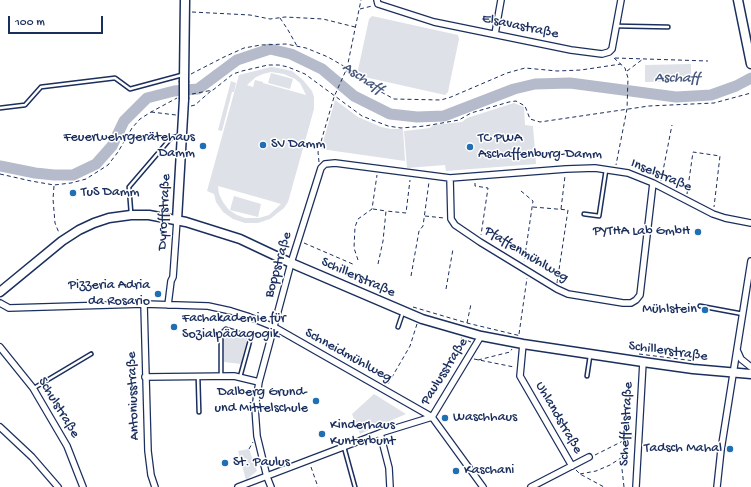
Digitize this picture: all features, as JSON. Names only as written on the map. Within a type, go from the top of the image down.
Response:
[{"type":"main road","name":"Dyroffstraße","points":[[177,220],[184,99],[185,0]]},
{"type":"main road","points":[[738,0],[751,64]]},
{"type":"main road","name":"Schillerstraße","points":[[0,292],[62,241],[94,223],[109,218],[131,215],[149,215],[177,220],[240,239],[291,263],[405,308],[420,318],[466,327],[481,336],[519,340],[590,354],[643,362],[733,373],[751,372]]},
{"type":"street","points":[[495,34],[501,0]]},
{"type":"street","name":"Elsavastraße","points":[[378,2],[434,22],[571,50],[602,54],[610,52],[612,49],[621,0]]},
{"type":"street","name":"Inselstraße","points":[[320,168],[325,164],[335,163],[450,178],[595,168],[628,173],[660,186],[713,214],[751,223]]},
{"type":"street","name":"Boppstraße","points":[[271,487],[267,477],[257,436],[255,408],[259,382],[291,263],[320,168]]},
{"type":"street","points":[[450,178],[451,219]]},
{"type":"street","name":"Pfaffenmühlweg","points":[[451,219],[455,225],[480,242],[556,289],[568,294],[631,303],[640,295],[642,289],[653,183]]},
{"type":"street","name":"Dyroffstraße","points":[[168,305],[171,281],[173,277],[177,220]]},
{"type":"street","points":[[717,487],[721,450],[751,261]]},
{"type":"street","name":"Schneidmühlweg","points":[[0,303],[9,308],[144,304],[208,306],[221,308],[247,316],[274,327],[432,416],[483,487]]},
{"type":"street","name":"Antoniusstraße","points":[[144,304],[148,451],[151,475],[155,487]]},
{"type":"street","name":"Paulusstraße","points":[[238,487],[380,433],[432,416],[481,336]]},
{"type":"street","name":"Uhlandstraße","points":[[519,340],[521,368],[520,376],[572,466]]},
{"type":"street","name":"Schulstraße","points":[[0,347],[34,388],[67,446],[84,487]]},
{"type":"street","points":[[737,350],[741,359],[751,367]]},
{"type":"street","name":"Scheffelstraße","points":[[636,487],[643,362]]},
{"type":"street","points":[[146,377],[234,376],[259,382]]},
{"type":"street","points":[[0,427],[32,457],[58,487]]},
{"type":"street","points":[[380,433],[389,468],[390,487]]},
{"type":"street","points":[[531,487],[589,458]]},
{"type":"lane","points":[[616,26],[668,27]]},
{"type":"lane","points":[[0,108],[25,105],[41,87],[115,78],[130,89],[179,75],[184,78]]},
{"type":"lane","points":[[131,215],[129,187],[171,138],[182,136]]},
{"type":"lane","points":[[584,214],[599,216],[606,170]]},
{"type":"lane","points":[[700,306],[743,314]]},
{"type":"lane","points":[[398,326],[405,308]]},
{"type":"lane","points":[[221,376],[221,334],[226,329],[251,337],[240,377]]},
{"type":"lane","points":[[34,388],[91,354]]},
{"type":"lane","points":[[587,376],[590,354]]},
{"type":"lane","points":[[198,376],[199,412]]},
{"type":"lane","points":[[344,447],[355,487]]},
{"type":"path","points":[[320,168],[318,152],[334,96],[347,69],[361,0]]},
{"type":"path","points":[[359,9],[378,2]]},
{"type":"path","points":[[185,12],[250,14],[270,19],[323,19],[356,28]]},
{"type":"path","points":[[278,18],[280,18],[297,46]]},
{"type":"path","points":[[184,78],[244,48],[261,45],[286,44],[297,46],[328,57],[347,69],[350,75],[394,99],[441,100],[506,73],[525,68],[557,71],[588,69],[621,64]]},
{"type":"path","points":[[615,171],[627,109],[628,78],[625,68],[614,58],[643,58],[708,62]]},
{"type":"path","points":[[626,72],[643,58]]},
{"type":"path","points":[[184,99],[195,105],[233,74],[268,65],[288,67],[304,74],[362,116],[388,126],[401,128],[425,126],[459,120],[471,113],[516,101],[525,106],[530,119],[540,122],[649,106],[714,103],[751,93]]},
{"type":"path","points":[[0,174],[54,185],[86,179],[108,165],[118,152],[132,128],[140,119],[151,112],[195,94],[213,90]]},
{"type":"path","points":[[151,112],[183,116]]},
{"type":"path","points":[[660,186],[672,125]]},
{"type":"path","points":[[687,200],[693,152],[720,156],[713,214]]},
{"type":"path","points":[[372,209],[378,169]]},
{"type":"path","points":[[561,209],[566,169]]},
{"type":"path","points":[[358,260],[354,248],[355,226],[358,219],[372,209],[406,213],[411,173]]},
{"type":"path","points":[[411,276],[418,231],[423,226],[425,216],[429,175]]},
{"type":"path","points":[[476,176],[475,186],[490,187],[480,242]]},
{"type":"path","points":[[54,185],[53,199],[55,223],[62,241]]},
{"type":"path","points":[[477,360],[510,352],[519,340],[533,207],[533,201],[521,191]]},
{"type":"path","points":[[533,207],[568,210],[556,289]]},
{"type":"path","points":[[378,264],[383,241],[386,211]]},
{"type":"path","points":[[425,216],[451,219]]},
{"type":"path","points":[[298,240],[355,265]]},
{"type":"path","points":[[446,289],[453,249]]},
{"type":"path","points":[[466,327],[471,304]]},
{"type":"path","points":[[405,308],[422,310],[466,327],[519,340]]},
{"type":"path","points":[[384,390],[410,346],[420,318]]},
{"type":"path","points":[[635,353],[694,361]]},
{"type":"path","points":[[468,358],[521,368]]},
{"type":"path","points":[[589,458],[639,433]]},
{"type":"path","points":[[624,487],[622,469],[626,440]]},
{"type":"path","points":[[580,474],[596,471],[610,465],[624,456]]},
{"type":"path","points":[[309,461],[318,487]]},
{"type":"path","name":"Uhlandstraße","points":[[572,466],[580,474],[604,487]]},
{"type":"shaded area","points":[[372,16],[458,35],[459,39],[448,92],[445,95],[360,76],[358,70],[369,19]]},
{"type":"shaded area","points":[[691,64],[691,81],[645,82],[645,65]]},
{"type":"shaded area","name":"SV Damm","points":[[271,67],[292,71],[303,80],[312,91],[314,97],[314,109],[288,202],[284,208],[270,219],[258,223],[245,223],[233,219],[223,212],[216,202],[214,194],[207,191],[239,75]],"holes":[[[271,72],[284,74],[295,79],[300,83],[306,95],[255,80],[253,87],[247,85],[256,77]],[[218,186],[271,201],[281,204],[269,215],[259,218],[245,218],[229,210],[219,194]]]},
{"type":"shaded area","points":[[271,73],[293,79],[290,89],[268,83]]},
{"type":"shaded area","points":[[231,81],[236,83],[234,92],[232,92],[222,131],[218,130]]},
{"type":"shaded area","points":[[335,100],[358,117],[381,127],[403,129],[405,161],[321,149]]},
{"type":"shaded area","name":"TC PWA Aschaffenburg-Damm","points":[[514,103],[524,107],[525,125],[533,126],[536,164],[446,171],[445,165],[407,168],[404,131],[430,128],[433,125],[462,122],[467,118]]},
{"type":"shaded area","points":[[234,196],[261,204],[258,217],[230,210]]},
{"type":"shaded area","points":[[227,332],[247,339],[241,364],[224,362],[223,337]]},
{"type":"shaded area","points":[[374,394],[406,414],[360,434],[352,414]]},
{"type":"shaded area","points":[[249,449],[257,471],[246,480],[238,451]]},
{"type":"waterway","name":"Aschaff","points":[[0,166],[35,173],[73,175],[96,164],[112,146],[124,121],[147,98],[174,91],[198,89],[237,60],[270,49],[291,54],[322,69],[354,96],[390,114],[417,117],[444,116],[514,89],[535,84],[570,83],[676,97],[711,95],[736,86],[751,78]]},
{"type":"place","name":"SV Damm","points":[[263,145]]},
{"type":"place","name":"Feuerwehrgerätehaus Damm","points":[[203,146]]},
{"type":"place","name":"TC PWA Aschaffenburg-Damm","points":[[470,147]]},
{"type":"place","name":"TuS Damm","points":[[73,193]]},
{"type":"place","name":"PYTHA Lab GmbH","points":[[698,232]]},
{"type":"place","name":"Pizzeria Adria da Rosario","points":[[158,294]]},
{"type":"place","name":"Mühlstein","points":[[705,310]]},
{"type":"place","name":"Fachakademie für Sozialpädagogik","points":[[174,327]]},
{"type":"place","name":"Dalberg Grund- und Mittelschule","points":[[316,401]]},
{"type":"place","name":"Waschhaus","points":[[445,418]]},
{"type":"place","name":"Kinderhaus Kunterbunt","points":[[322,434]]},
{"type":"place","name":"Tadsch Mahal","points":[[730,449]]},
{"type":"place","name":"St. Paulus","points":[[225,463]]},
{"type":"place","name":"Kaschani","points":[[456,471]]}]
